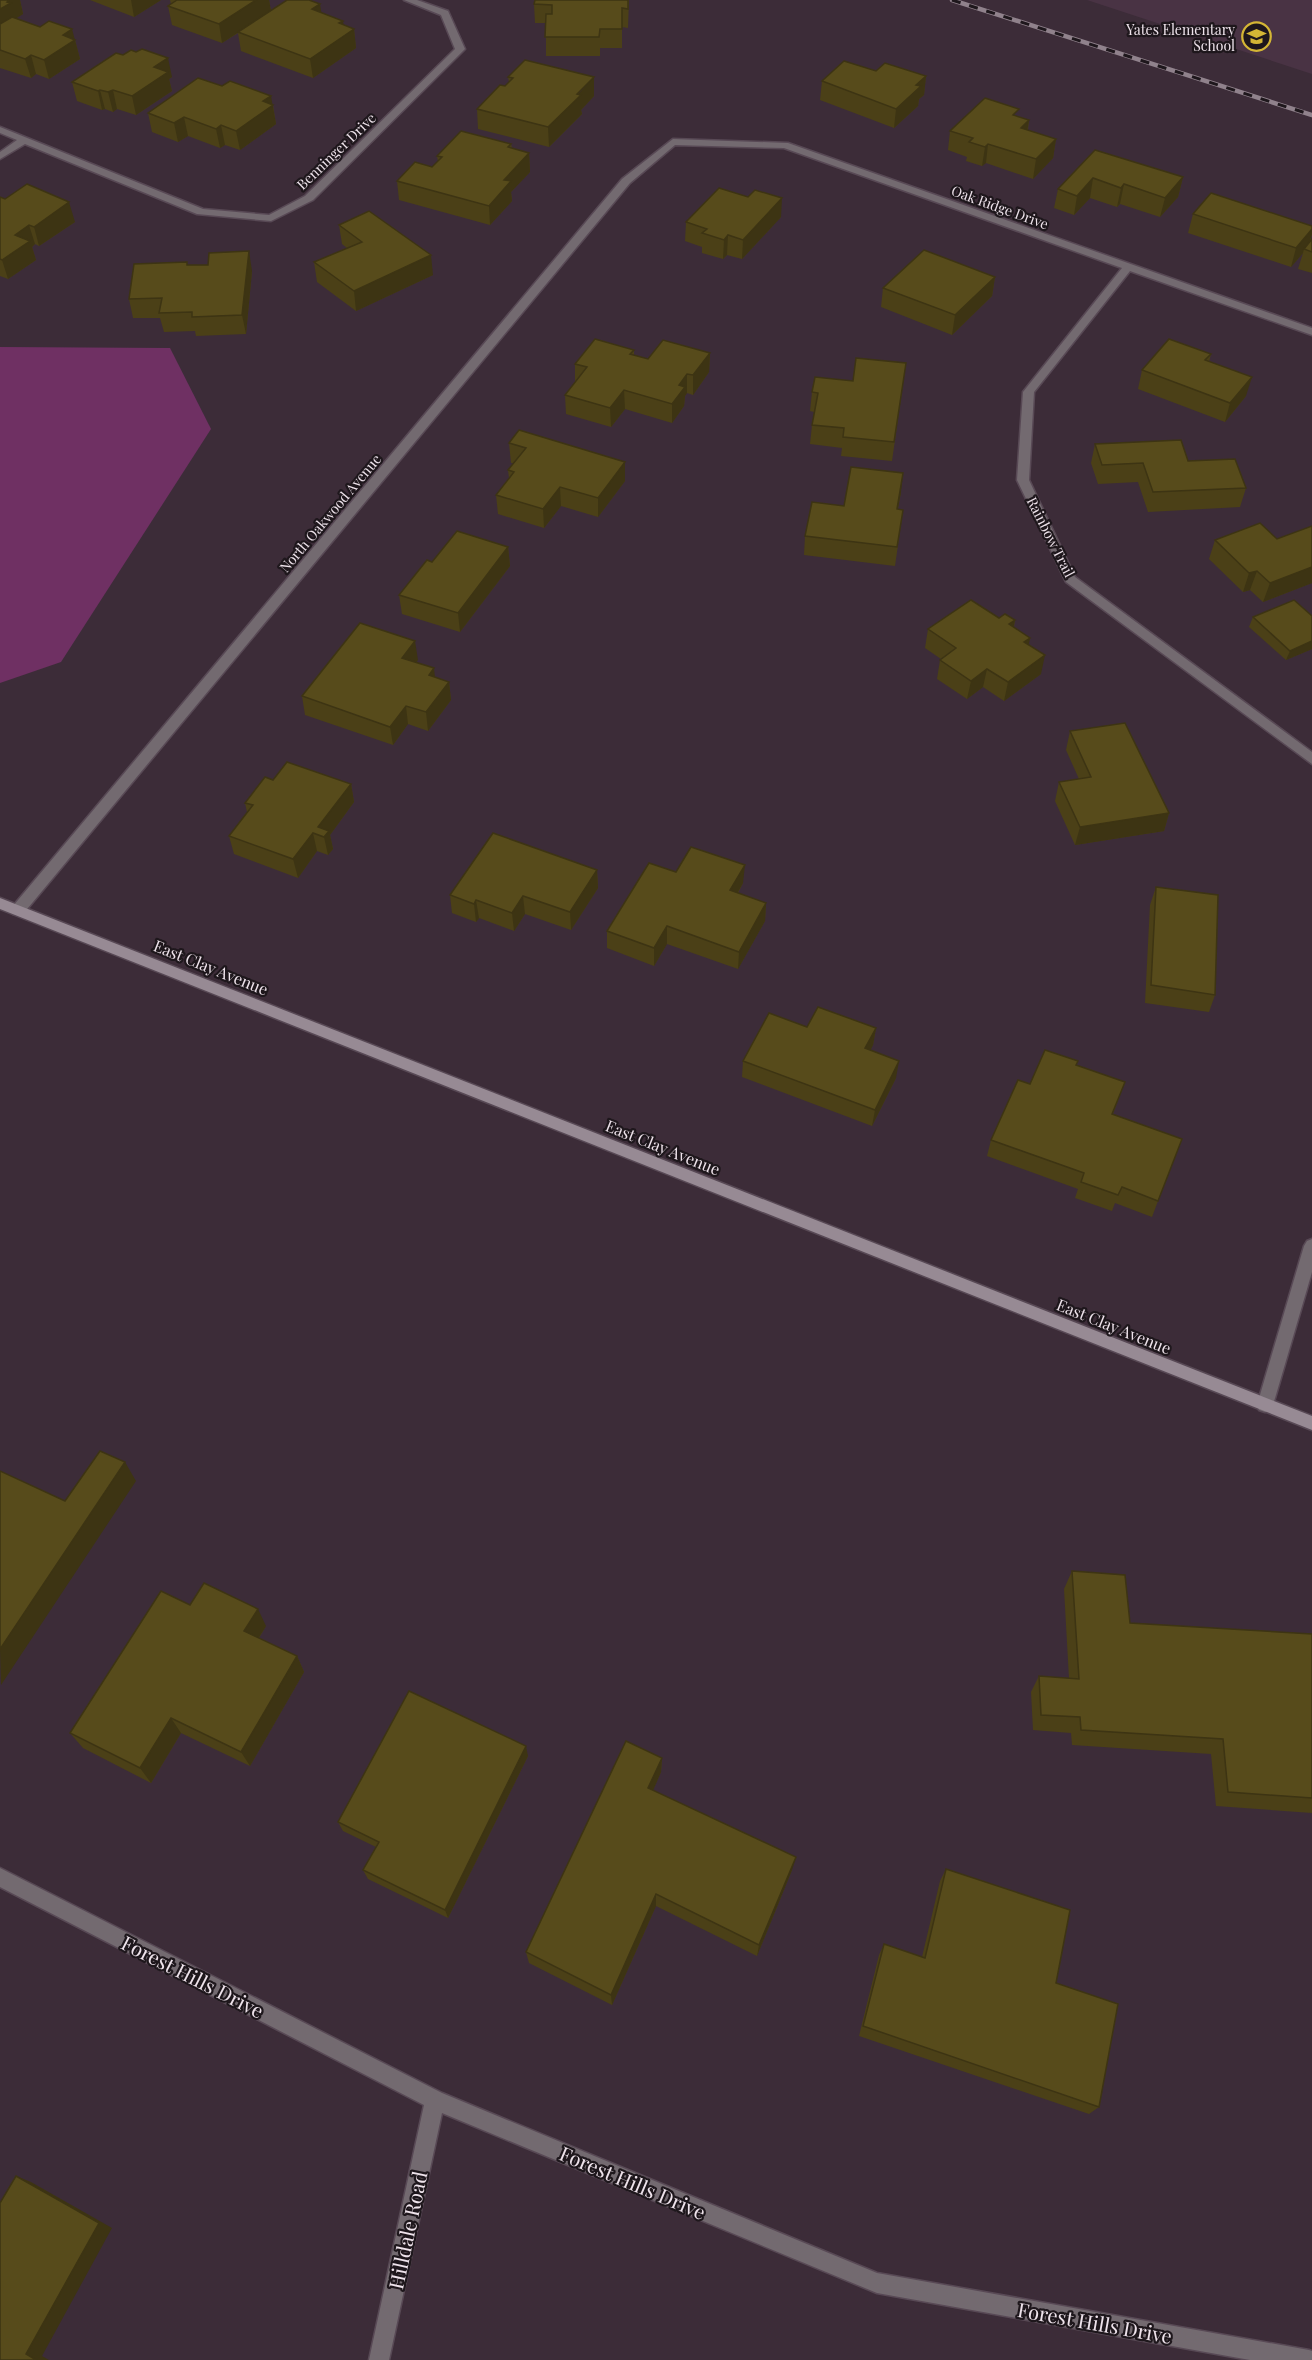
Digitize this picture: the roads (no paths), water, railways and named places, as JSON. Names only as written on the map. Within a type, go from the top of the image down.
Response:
[{"type":"street","name":"Benninger Drive","points":[[0,130],[201,212],[271,218],[309,198],[460,49],[446,13],[409,0]]},
{"type":"street","points":[[0,156],[24,140]]},
{"type":"street","name":"Oak Ridge Drive","points":[[673,142],[785,145],[1312,332]]},
{"type":"street","name":"North Oakwood Avenue","points":[[18,910],[626,181],[673,142]]},
{"type":"street","name":"Rainbow Trail","points":[[1128,267],[1029,392],[1023,480],[1070,579],[1312,759]]},
{"type":"street","name":"East Clay Avenue","points":[[0,903],[1312,1424]]},
{"type":"street","points":[[1265,1405],[1312,1246]]},
{"type":"street","name":"Forest Hills Drive","points":[[0,1877],[435,2100],[877,2283],[1309,2360]]},
{"type":"street","name":"Hilldale Road","points":[[380,2360],[435,2100]]},
{"type":"railway","points":[[952,0],[1312,115]]},
{"type":"place","name":"Yates Elementary School","points":[[1256,37]]}]
